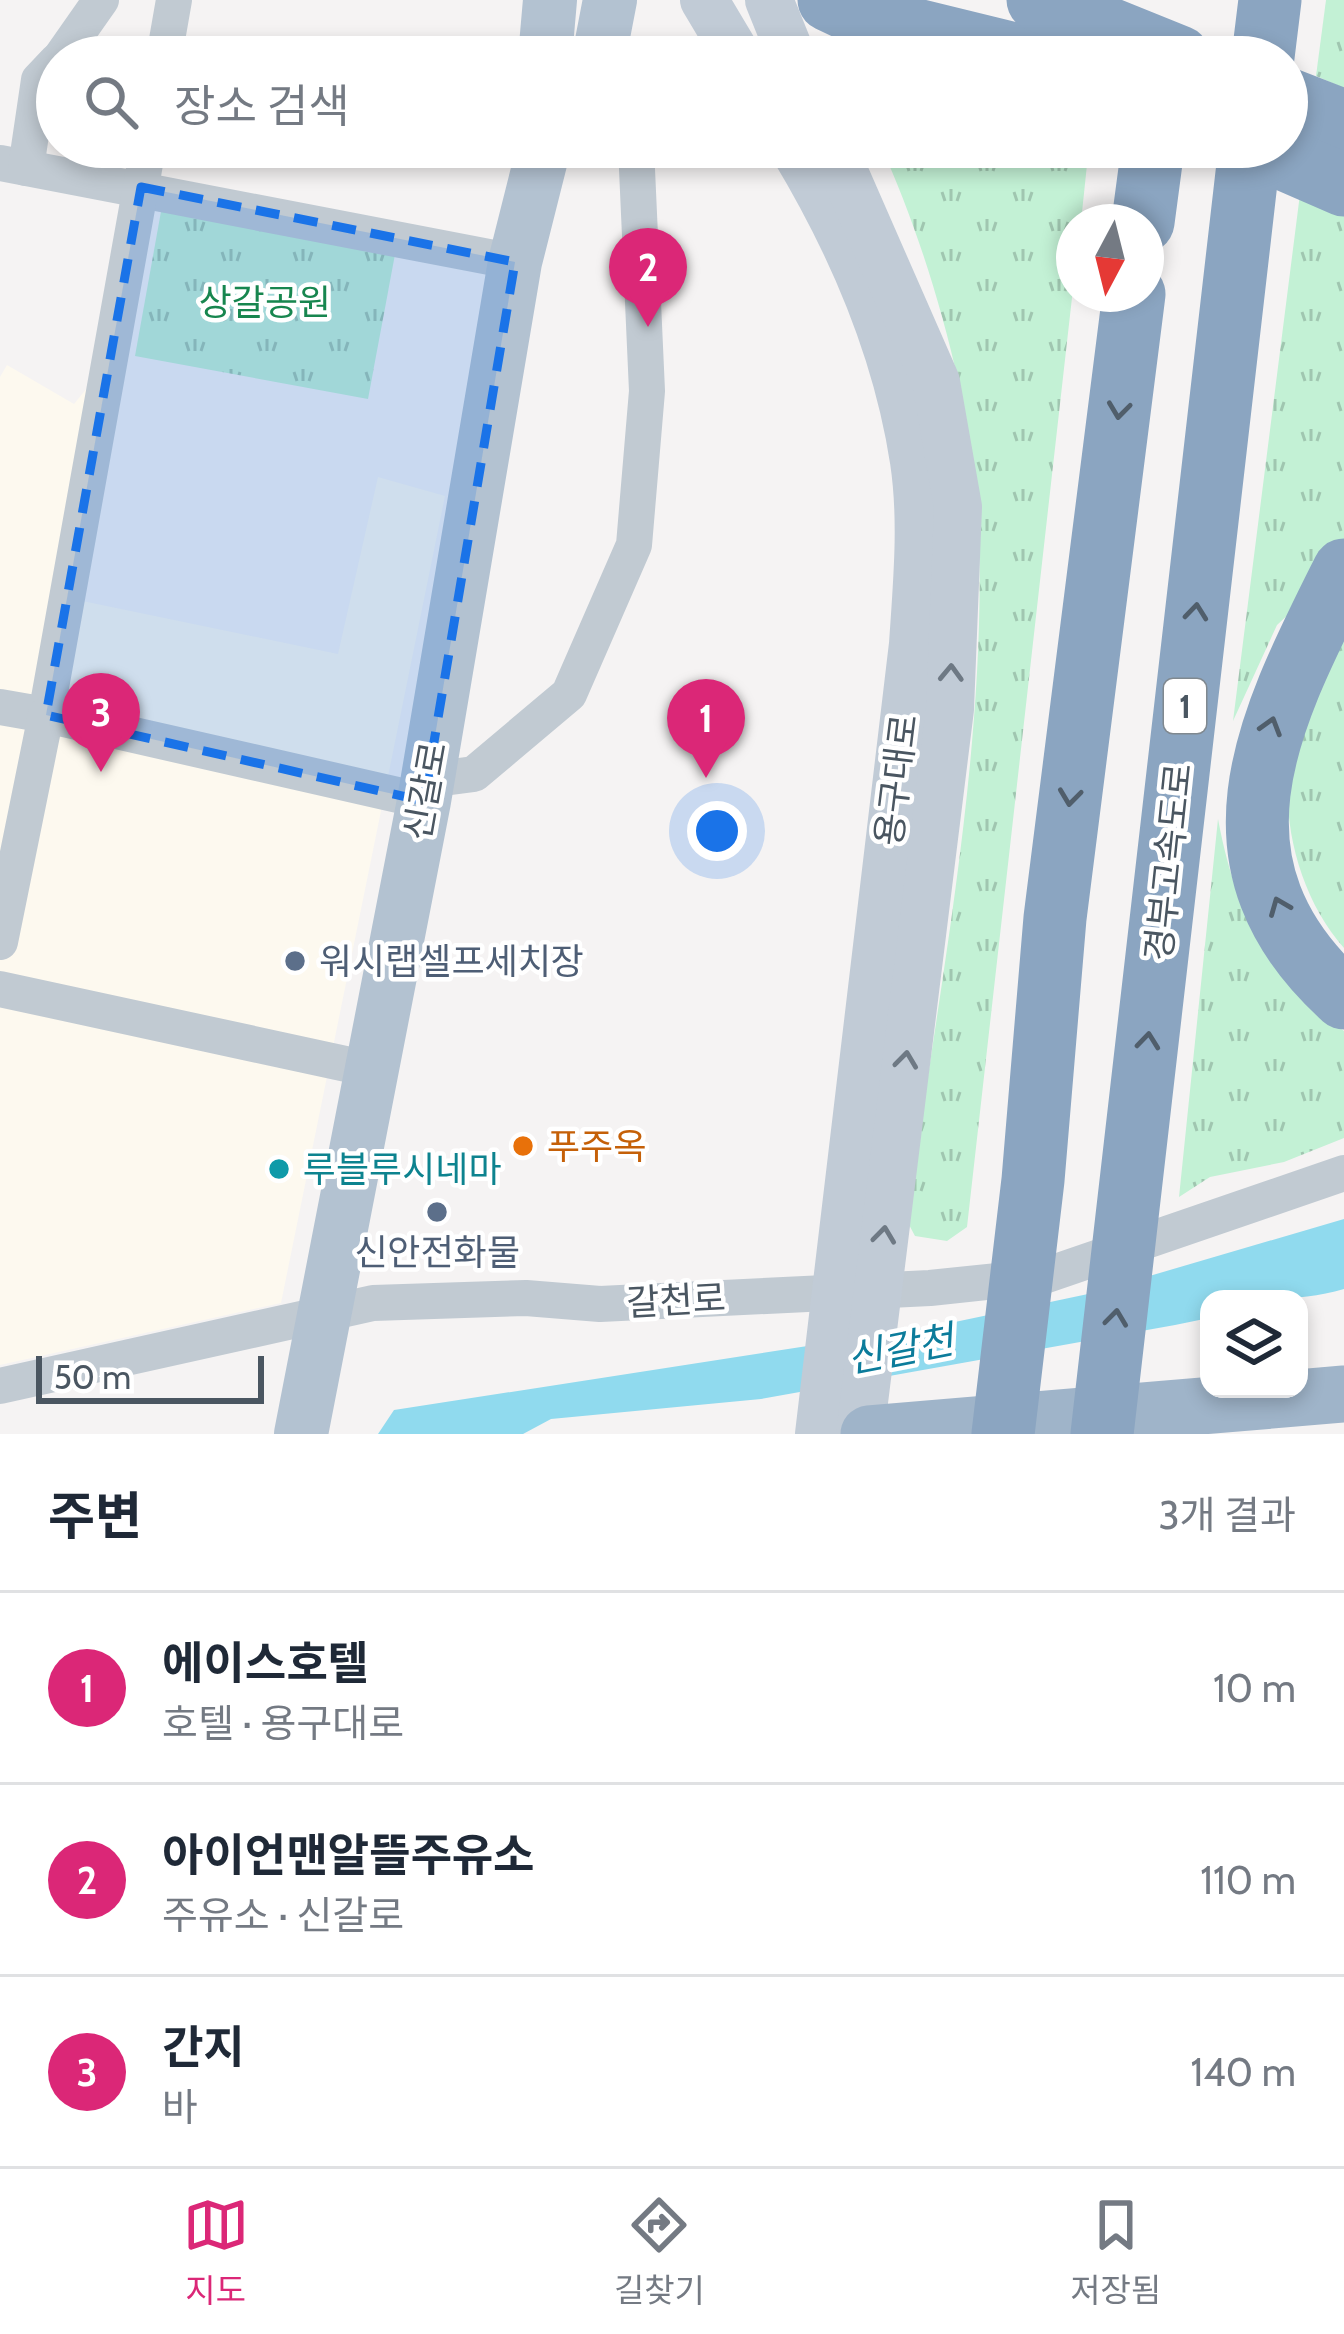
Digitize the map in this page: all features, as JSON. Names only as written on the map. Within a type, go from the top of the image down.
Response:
[{"type":"highway","points":[[829,0],[867,18],[941,36]]},
{"type":"highway","points":[[1038,0],[1127,36]]},
{"type":"highway","points":[[1167,36],[1172,0]]},
{"type":"highway","points":[[1265,36],[1270,0]]},
{"type":"highway","points":[[1308,107],[1344,122]]},
{"type":"highway","points":[[1145,204],[1150,168]]},
{"type":"highway","name":"경부고속도로","points":[[1102,1434],[1236,254],[1250,168]]},
{"type":"highway","points":[[1303,168],[1344,185]]},
{"type":"highway","points":[[1003,1434],[1033,1180],[1058,895],[1132,312]]},
{"type":"highway","points":[[1344,570],[1271,722],[1257,796],[1262,858],[1278,910],[1300,948],[1344,998]]},
{"type":"highway","points":[[1299,660],[1344,595]]},
{"type":"highway","points":[[869,1434],[1344,1394]]},
{"type":"main road","points":[[547,36],[550,0]]},
{"type":"main road","points":[[603,36],[610,0]]},
{"type":"main road","points":[[704,0],[725,36]]},
{"type":"main road","points":[[716,0],[721,36]]},
{"type":"main road","points":[[769,0],[784,36]]},
{"type":"main road","name":"신갈로","points":[[302,1434],[426,790],[515,262],[539,168]]},
{"type":"main road","points":[[770,168],[841,294],[857,336],[894,477],[865,1028]]},
{"type":"main road","name":"용구대로","points":[[804,168],[849,250],[883,333],[915,462],[918,556],[913,644],[865,1028],[871,1173],[860,1434]]},
{"type":"main road","name":"용구대로","points":[[819,1434],[871,1173],[950,709],[958,507],[936,382],[842,168]]},
{"type":"street","points":[[75,36],[100,0]]},
{"type":"street","points":[[168,36],[174,0]]},
{"type":"street","points":[[36,90],[13,166],[515,262]]},
{"type":"street","points":[[1,933],[46,715],[144,168]]},
{"type":"street","points":[[0,707],[426,790],[474,774],[569,694],[634,545],[647,391],[637,168]]},
{"type":"street","points":[[0,988],[369,1069]]},
{"type":"street","name":"갈천로","points":[[0,1386],[320,1329],[424,1298],[600,1304],[930,1288],[1044,1276],[1344,1173]]},
{"type":"street","points":[[1186,1434],[1344,1380]]},
{"type":"highlighted area","points":[[141,187],[515,262],[424,801],[46,715]]},
{"type":"shaded area","points":[[110,360],[68,598],[338,654],[378,477],[445,496],[281,1303],[0,1365],[0,377],[7,365],[74,404]]},
{"type":"green space","points":[[1326,0],[1344,0],[1344,88],[1316,76]]},
{"type":"green space","points":[[1308,131],[1344,149],[1344,563],[1277,625],[1233,721],[1303,168],[1308,168]]},
{"type":"green space","points":[[890,168],[1087,168],[1083,204],[1056,204],[1056,312],[1070,312],[967,1227],[947,1241],[915,1236],[907,1221],[967,792],[979,620],[979,534],[960,388],[917,235]]},
{"type":"green space","name":"상갈공원","points":[[162,206],[396,249],[368,399],[135,356]]},
{"type":"green space","points":[[1344,633],[1344,948],[1311,898],[1300,869],[1292,839],[1288,777],[1303,706]]},
{"type":"green space","points":[[1218,819],[1234,882],[1258,938],[1294,988],[1344,1031],[1344,1138],[1284,1162],[1210,1177],[1179,1197]]},
{"type":"water","name":"신갈천","points":[[1344,1219],[1344,1289],[1327,1293],[1308,1296],[1308,1290],[1200,1290],[1200,1320],[761,1399],[551,1419],[523,1434],[378,1434],[394,1410],[931,1327],[1088,1294]]},
{"type":"place","name":"아이언맨알뜰주유소","points":[[648,327]]},
{"type":"place","name":"간지","points":[[101,772]]},
{"type":"place","name":"에이스호텔","points":[[706,778]]},
{"type":"place","name":"워시랩셀프세치장","points":[[295,961]]},
{"type":"place","name":"푸주옥","points":[[523,1146]]},
{"type":"place","name":"루블루시네마","points":[[279,1169]]},
{"type":"place","name":"신안전화물","points":[[437,1212]]}]
